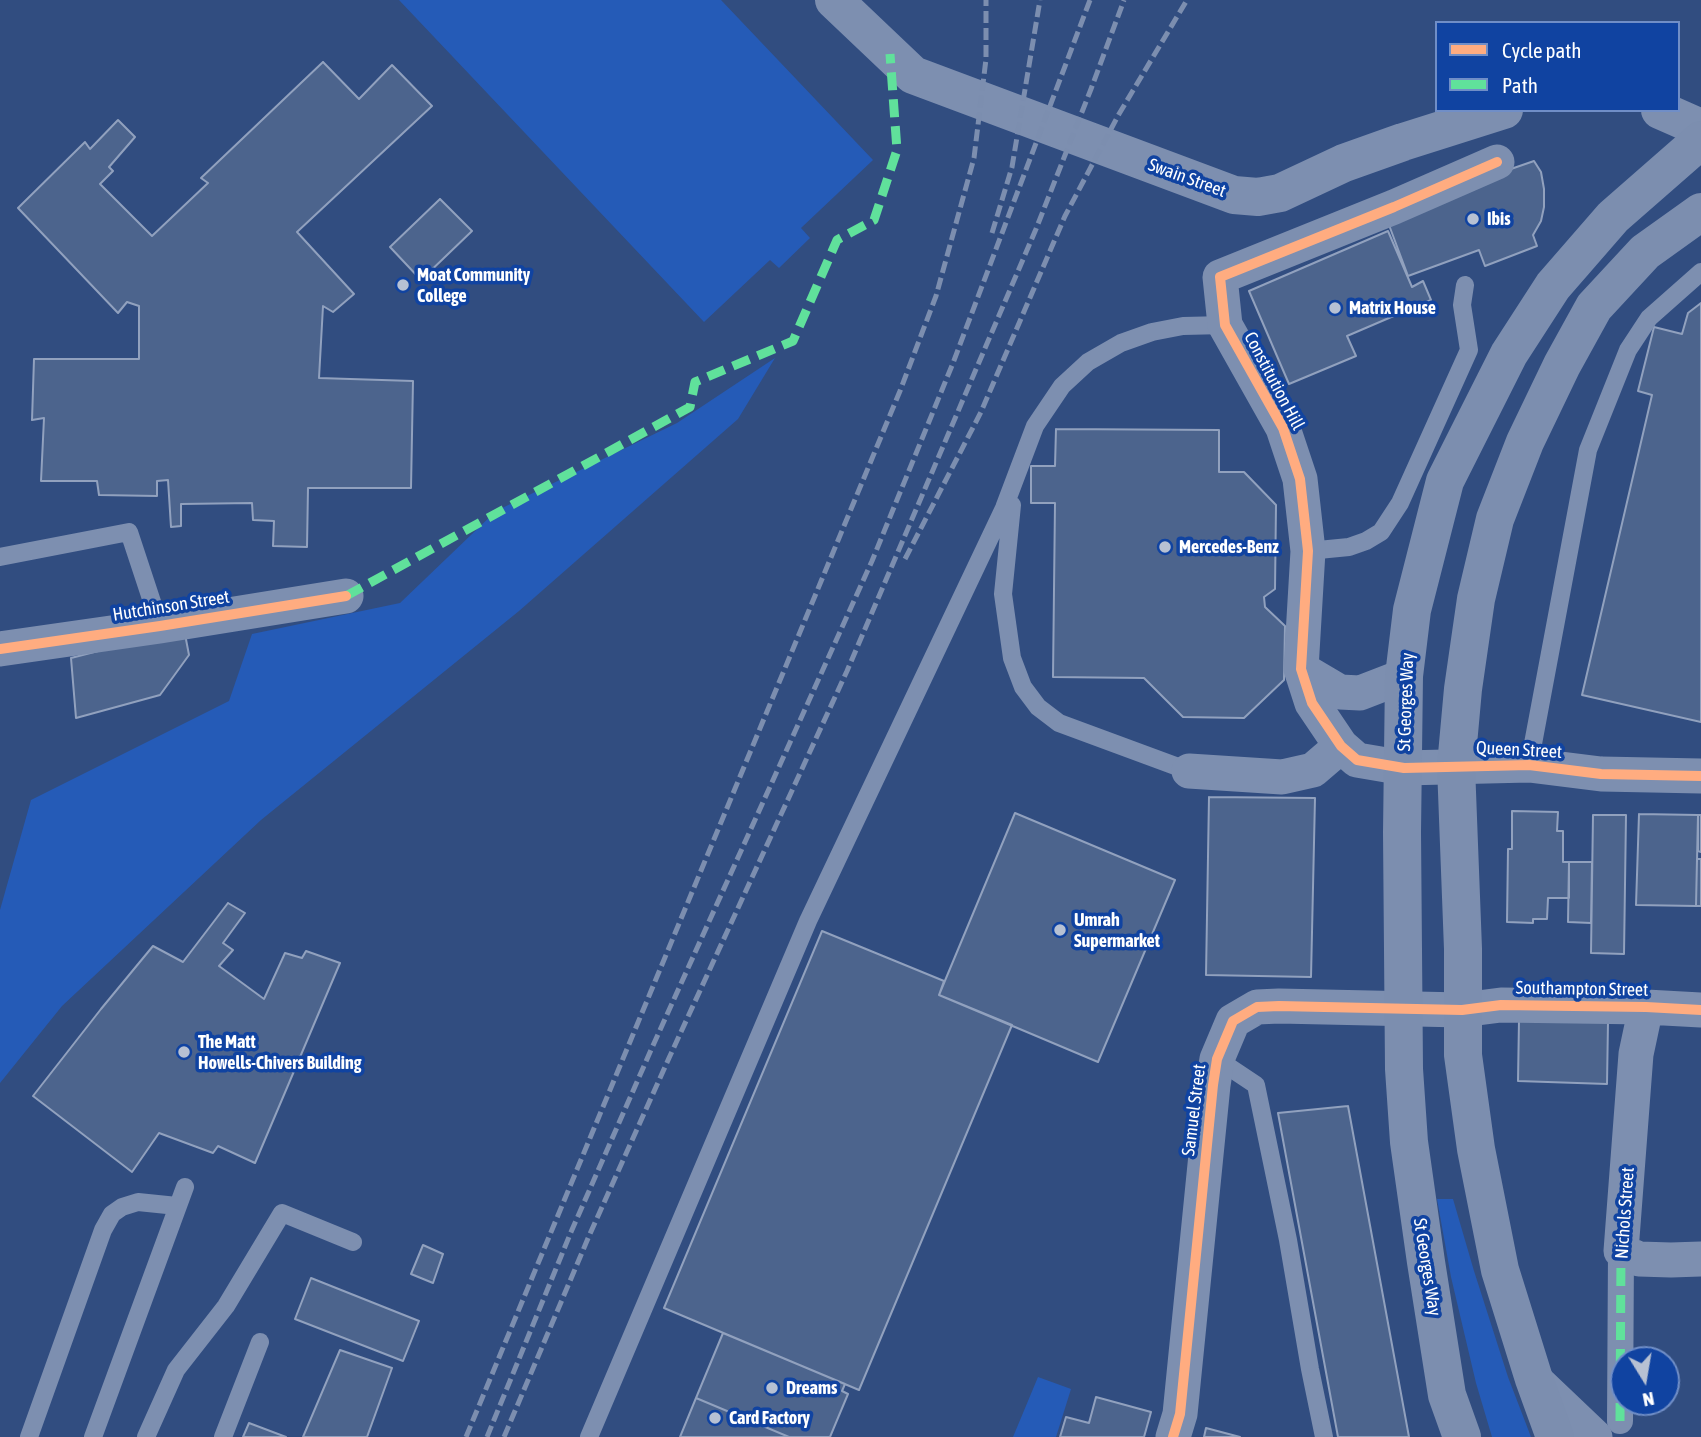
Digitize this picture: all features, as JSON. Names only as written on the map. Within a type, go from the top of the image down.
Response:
[{"type":"main road","name":"St Georges Way","points":[[1462,1437],[1447,1395],[1426,1262],[1409,1142],[1404,1069],[1404,676],[1412,610],[1445,481],[1509,354],[1553,286],[1614,217],[1701,140]]},
{"type":"main road","points":[[1555,1437],[1500,1270],[1476,1149],[1463,1055],[1463,948],[1456,766],[1463,689],[1476,599],[1495,519],[1525,442],[1562,365],[1594,307],[1645,252],[1701,212]]},
{"type":"street","name":"Swain Street","points":[[834,0],[913,75],[1234,195],[1258,197],[1280,192],[1344,163],[1498,112]]},
{"type":"street","points":[[1665,112],[1701,128]]},
{"type":"street","name":"Constitution Hill","points":[[1341,746],[1312,703],[1301,669],[1308,551],[1300,479],[1283,428],[1225,325],[1220,277],[1497,162]]},
{"type":"street","name":"Hutchinson Street","points":[[0,649],[346,596]]},
{"type":"street","points":[[1301,669],[1340,692],[1360,693],[1404,676]]},
{"type":"street","points":[[1189,771],[1282,777],[1313,770],[1341,746]]},
{"type":"street","name":"Queen Street","points":[[1341,746],[1357,760],[1404,768],[1529,765],[1601,774],[1701,776]]},
{"type":"street","name":"Southampton Street","points":[[1462,1010],[1501,1005],[1701,1010]]},
{"type":"street","name":"Samuel Street","points":[[1173,1437],[1180,1414],[1217,1059],[1233,1021],[1257,1007],[1462,1010]]},
{"type":"street","name":"Nichols Street","points":[[1608,1429],[1636,1054],[1646,1007]]},
{"type":"street","points":[[1621,1251],[1639,1259],[1701,1259]]},
{"type":"street","points":[[1534,1379],[1608,1429]]},
{"type":"lane","points":[[1529,765],[1588,450],[1628,350],[1649,318],[1701,272]]},
{"type":"lane","points":[[1308,551],[1349,547],[1366,541],[1381,532],[1400,503],[1469,350],[1462,305],[1465,285]]},
{"type":"lane","points":[[589,1437],[808,921],[1004,508],[1035,426],[1062,386],[1088,362],[1121,343],[1152,332],[1225,325]]},
{"type":"lane","points":[[1004,508],[1012,505],[1003,594],[1012,659],[1023,687],[1038,708],[1059,723],[1189,771]]},
{"type":"lane","points":[[0,557],[129,532],[160,626]]},
{"type":"lane","points":[[1217,1059],[1256,1084],[1324,1437]]},
{"type":"lane","points":[[93,1437],[184,1187]]},
{"type":"lane","points":[[29,1437],[103,1230],[112,1214],[122,1207],[138,1202],[177,1206]]},
{"type":"lane","points":[[146,1437],[176,1370],[226,1306],[282,1213],[353,1242]]},
{"type":"lane","points":[[223,1437],[260,1342]]},
{"type":"shaded area","points":[[399,0],[721,0],[873,160],[801,228],[810,238],[779,268],[770,260],[704,322]]},
{"type":"shaded area","points":[[775,358],[738,419],[519,611],[261,820],[62,1006],[0,1083],[0,910],[31,800],[229,701],[252,634],[400,603],[496,511],[677,423]]},
{"type":"shaded area","points":[[1437,1199],[1453,1199],[1508,1377],[1531,1437],[1492,1437],[1451,1277]]},
{"type":"shaded area","points":[[1038,1377],[1071,1389],[1056,1437],[1013,1437]]},
{"type":"building","points":[[323,62],[359,99],[392,65],[432,106],[297,232],[354,294],[333,312],[323,306],[319,378],[413,381],[411,488],[308,488],[307,547],[273,546],[274,521],[253,520],[252,503],[181,504],[181,526],[171,527],[168,480],[157,481],[157,496],[99,495],[97,481],[41,481],[44,418],[32,420],[34,359],[139,359],[139,306],[127,302],[118,313],[18,208],[85,142],[90,149],[118,120],[135,137],[109,167],[113,171],[100,184],[152,236],[208,183],[201,178]]},
{"type":"building","name":"Ibis","points":[[1534,161],[1541,172],[1544,189],[1541,221],[1533,235],[1537,246],[1485,266],[1479,250],[1408,276],[1389,225],[1508,170]]},
{"type":"building","points":[[440,199],[472,231],[421,280],[390,247]]},
{"type":"building","name":"Matrix House","points":[[1388,231],[1412,287],[1423,281],[1431,300],[1347,336],[1356,356],[1289,384],[1249,291]]},
{"type":"building","points":[[1701,303],[1701,722],[1582,695],[1652,395],[1638,391],[1654,327],[1682,334],[1688,313]]},
{"type":"building","name":"Mercedes-Benz","points":[[1056,429],[1219,430],[1219,472],[1244,472],[1276,505],[1275,589],[1264,597],[1265,607],[1285,626],[1284,680],[1244,718],[1183,717],[1144,678],[1053,677],[1055,503],[1031,503],[1031,466],[1055,466]]},
{"type":"building","points":[[184,629],[189,655],[160,695],[76,718],[71,658]]},
{"type":"building","points":[[1209,797],[1315,798],[1311,977],[1206,975]]},
{"type":"building","points":[[1512,811],[1558,812],[1557,831],[1563,831],[1563,862],[1569,862],[1569,898],[1548,898],[1547,919],[1533,919],[1533,923],[1507,922],[1508,849],[1512,849]]},
{"type":"building","name":"Umrah Supermarket","points":[[1015,813],[1175,880],[1098,1062],[939,995]]},
{"type":"building","points":[[1639,814],[1698,815],[1696,906],[1636,905]]},
{"type":"building","points":[[1593,815],[1626,815],[1624,954],[1591,953]]},
{"type":"building","points":[[1698,815],[1701,815],[1701,852],[1698,851]]},
{"type":"building","points":[[1697,859],[1701,859],[1701,906],[1696,906]]},
{"type":"building","points":[[1569,862],[1592,862],[1591,923],[1568,922]]},
{"type":"building","name":"The Matt Howells-Chivers Building","points":[[228,903],[245,913],[223,943],[233,950],[219,966],[264,999],[285,953],[302,958],[306,951],[340,963],[255,1163],[218,1146],[213,1153],[159,1133],[132,1172],[33,1096],[153,946],[183,962]]},
{"type":"building","points":[[822,931],[944,981],[939,995],[1012,1025],[859,1390],[664,1308]]},
{"type":"building","points":[[1519,1020],[1608,1022],[1607,1084],[1518,1081]]},
{"type":"building","points":[[1348,1106],[1409,1437],[1338,1437],[1278,1113]]},
{"type":"building","points":[[423,1245],[443,1254],[433,1283],[411,1274]]},
{"type":"building","points":[[311,1278],[419,1321],[403,1361],[295,1319]]},
{"type":"building","name":"Dreams","points":[[723,1333],[845,1384],[842,1391],[848,1394],[830,1437],[789,1437],[696,1398]]},
{"type":"building","points":[[340,1350],[392,1368],[367,1437],[303,1437]]},
{"type":"building","points":[[1096,1397],[1151,1412],[1144,1437],[1060,1437],[1066,1417],[1089,1423]]},
{"type":"building","name":"Card Factory","points":[[696,1398],[789,1437],[680,1437]]},
{"type":"building","points":[[249,1423],[286,1437],[243,1437]]},
{"type":"building","points":[[1206,1428],[1240,1437],[1204,1437]]},
{"type":"railway","points":[[466,1437],[900,391],[936,296],[974,158],[986,59],[986,0]]},
{"type":"railway","points":[[992,233],[1012,167],[1040,0]]},
{"type":"railway","points":[[487,1437],[571,1232],[872,561],[953,363],[1090,0]]},
{"type":"railway","points":[[504,1437],[589,1236],[847,671],[1036,229],[1124,0]]},
{"type":"railway","points":[[905,559],[981,412],[1065,216],[1119,114],[1187,0]]},
{"type":"marked path","points":[[346,596],[690,407],[695,382],[793,341],[837,240],[874,220],[897,150],[890,54]]},
{"type":"marked path","points":[[1620,1421],[1621,1251]]},
{"type":"cycle path","points":[[1497,162],[1220,277],[1225,325],[1283,428],[1300,479],[1308,551],[1301,669],[1312,703],[1341,746],[1357,760],[1404,768],[1529,765],[1601,774],[1701,776]]},
{"type":"cycle path","points":[[0,649],[346,596]]},
{"type":"cycle path","points":[[1173,1437],[1180,1414],[1213,1085],[1217,1059],[1233,1021],[1257,1007],[1279,1006],[1462,1010],[1501,1005],[1701,1010]]},
{"type":"place","name":"Ibis","points":[[1473,219]]},
{"type":"place","name":"Moat Community College","points":[[403,285]]},
{"type":"place","name":"Matrix House","points":[[1335,308]]},
{"type":"place","name":"Mercedes-Benz","points":[[1165,547]]},
{"type":"place","name":"Umrah Supermarket","points":[[1060,930]]},
{"type":"place","name":"The Matt Howells-Chivers Building","points":[[184,1052]]},
{"type":"place","name":"Dreams","points":[[772,1388]]},
{"type":"place","name":"Card Factory","points":[[715,1418]]}]
